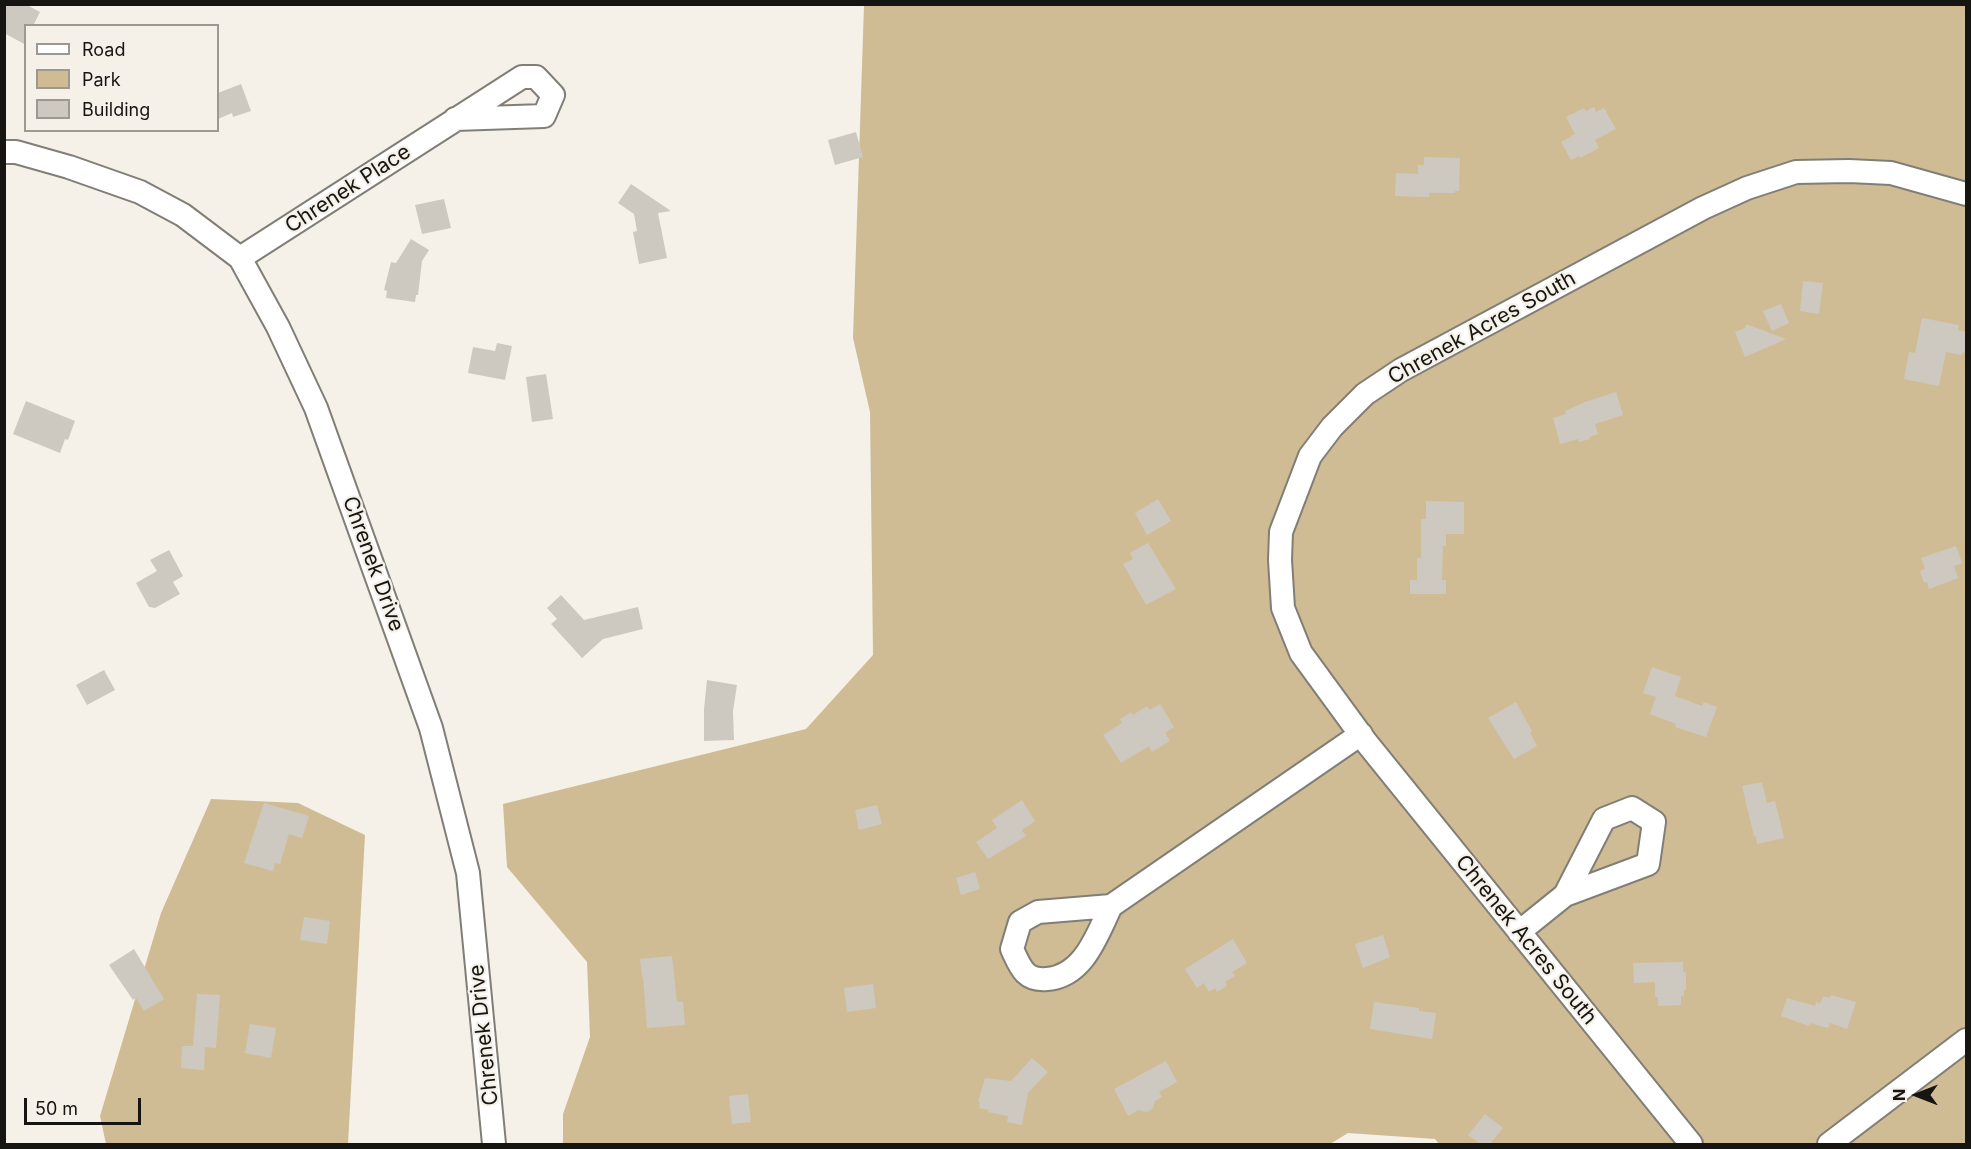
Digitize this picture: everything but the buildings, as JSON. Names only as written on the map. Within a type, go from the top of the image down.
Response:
[{"type":"street","name":"Chrenek Place","points":[[240,258],[455,119]]},
{"type":"street","name":"Chrenek Drive","points":[[4,152],[16,152],[69,167],[140,192],[183,215],[240,258],[278,327],[316,408],[431,728],[468,873],[494,1144]]},
{"type":"street","name":"Chrenek Acres South","points":[[1691,1144],[1361,734],[1301,652],[1283,608],[1281,532],[1310,456],[1332,427],[1365,394],[1401,370],[1703,207],[1796,172],[1891,173],[1966,194]]},
{"type":"street","points":[[1111,906],[1361,734]]},
{"type":"street","points":[[1520,932],[1565,894]]},
{"type":"street","points":[[1828,1144],[1966,1040]]},
{"type":"green space","points":[[864,5],[1966,5],[1966,1144],[1439,1144],[1435,1139],[1348,1133],[1330,1144],[563,1144],[563,1114],[590,1037],[587,962],[507,867],[503,804],[806,729],[873,655],[870,412],[853,338]]},
{"type":"green space","points":[[211,799],[298,803],[365,835],[348,1144],[106,1144],[100,1116],[161,913]]}]
